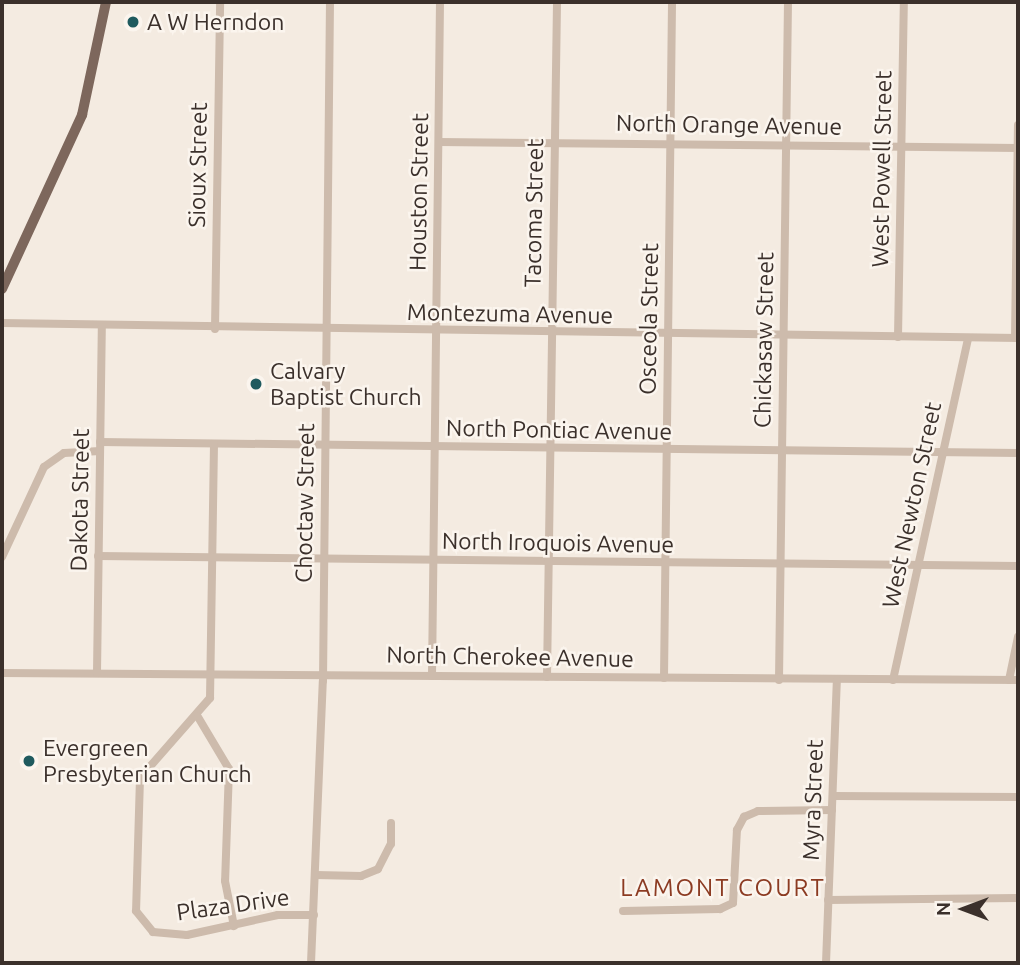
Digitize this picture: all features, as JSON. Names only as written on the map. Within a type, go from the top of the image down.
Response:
[{"type":"main road","points":[[2,289],[82,115],[106,2]]},
{"type":"street","name":"Sioux Street","points":[[215,329],[220,2]]},
{"type":"street","name":"Choctaw Street","points":[[311,963],[322,675],[330,2]]},
{"type":"street","name":"Houston Street","points":[[432,676],[440,2]]},
{"type":"street","name":"Tacoma Street","points":[[547,677],[557,2]]},
{"type":"street","name":"Osceola Street","points":[[664,678],[672,2]]},
{"type":"street","name":"Chickasaw Street","points":[[779,680],[788,2]]},
{"type":"street","name":"West Powell Street","points":[[898,337],[904,2]]},
{"type":"street","points":[[1016,338],[1018,125]]},
{"type":"street","name":"North Orange Avenue","points":[[439,142],[1018,148]]},
{"type":"street","name":"Montezuma Avenue","points":[[2,323],[326,331],[1016,338]]},
{"type":"street","name":"Dakota Street","points":[[97,673],[102,327]]},
{"type":"street","name":"West Newton Street","points":[[893,680],[968,338]]},
{"type":"street","points":[[215,444],[210,698],[198,717],[229,769],[225,881],[234,926]]},
{"type":"street","name":"North Pontiac Avenue","points":[[2,557],[49,461],[74,450],[100,447],[215,444],[1018,453]]},
{"type":"street","name":"North Iroquois Avenue","points":[[98,556],[1018,566]]},
{"type":"street","points":[[1014,680],[1018,637]]},
{"type":"street","name":"North Cherokee Avenue","points":[[2,673],[1014,680]]},
{"type":"street","name":"Myra Street","points":[[826,963],[837,680]]},
{"type":"street","name":"Plaza Drive","points":[[198,717],[156,753],[140,778],[136,911],[142,923],[160,934],[314,915]]},
{"type":"street","points":[[833,796],[1018,797]]},
{"type":"street","points":[[623,911],[720,909],[733,903],[737,830],[744,817],[758,811],[832,810]]},
{"type":"street","points":[[316,876],[361,876],[378,869],[391,844],[391,823]]},
{"type":"street","points":[[828,900],[1018,898]]},
{"type":"place","name":"A W Herndon","points":[[133,22]]},
{"type":"place","name":"Calvary Baptist Church","points":[[256,384]]},
{"type":"place","name":"Evergreen Presbyterian Church","points":[[29,761]]},
{"type":"district","name":"LAMONT COURT","points":[[723,888]]}]
